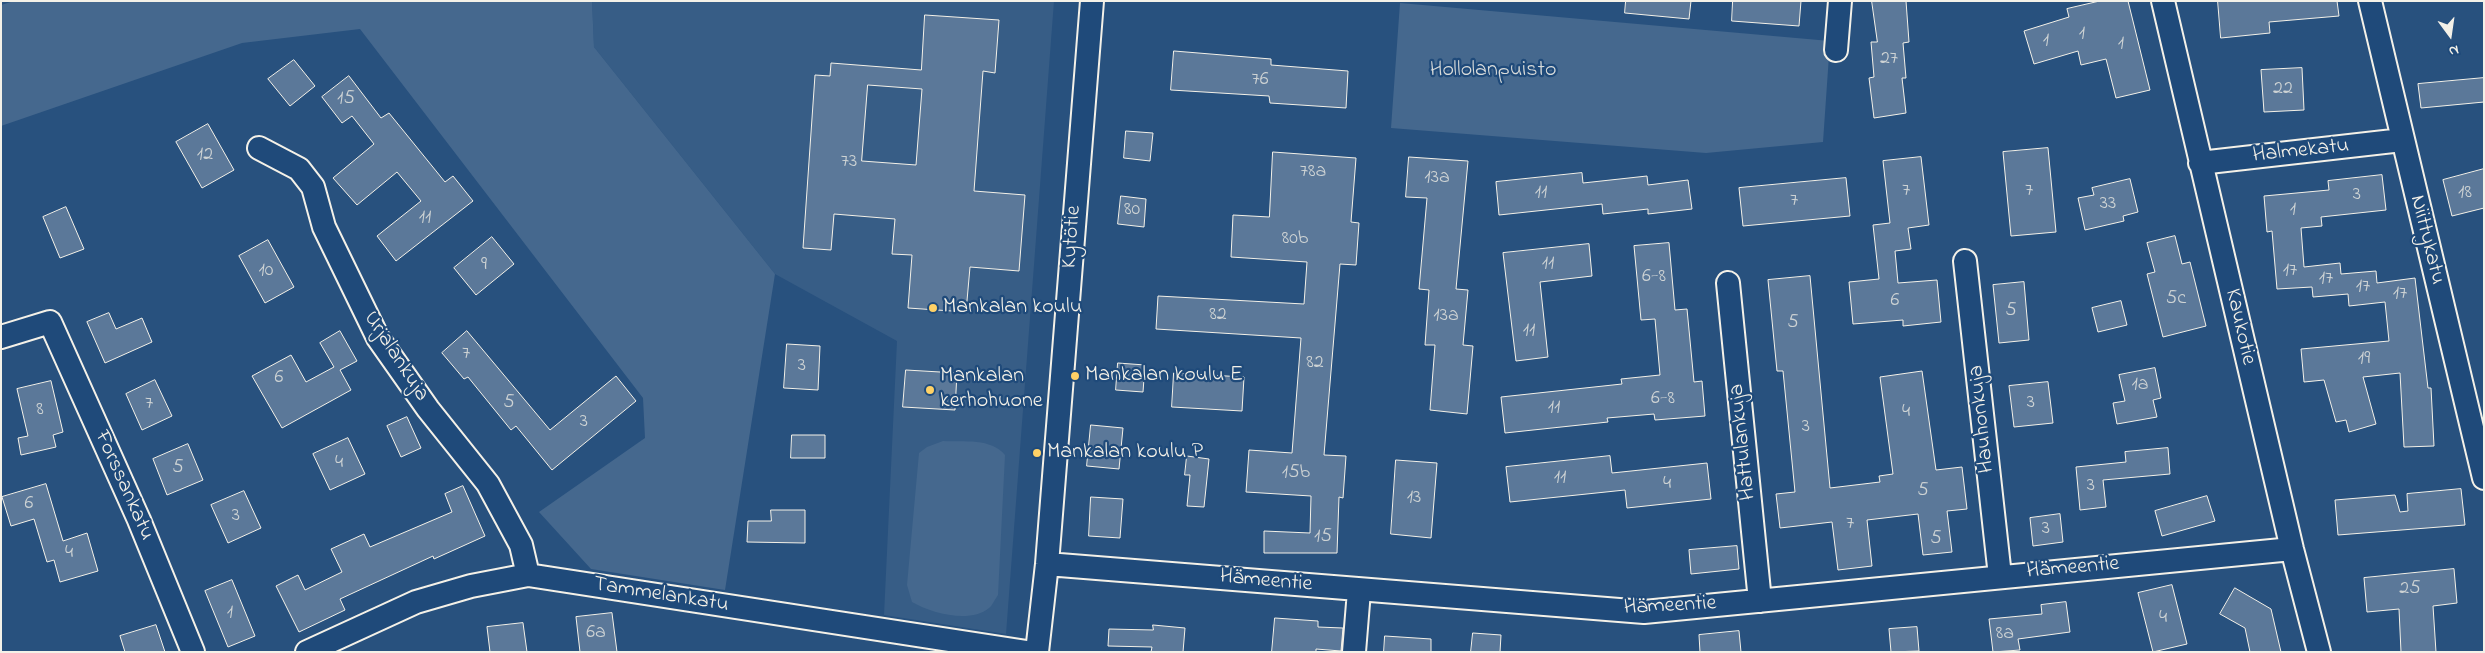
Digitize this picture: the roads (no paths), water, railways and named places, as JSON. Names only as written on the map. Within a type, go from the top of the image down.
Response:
[{"type":"street","name":"Kytötie","points":[[1037,652],[1048,564],[1092,1]]},
{"type":"street","points":[[1836,50],[1840,1]]},
{"type":"street","name":"Kaukotie","points":[[2163,1],[2200,163],[2318,652]]},
{"type":"street","name":"Niittykatu","points":[[2370,1],[2484,478]]},
{"type":"street","name":"Halmekatu","points":[[2200,163],[2402,140]]},
{"type":"street","name":"Urjalankuja","points":[[259,148],[299,169],[313,187],[324,227],[378,338],[428,409],[488,484],[521,545],[528,575]]},
{"type":"street","name":"Hauhonkuja","points":[[1965,261],[2000,576]]},
{"type":"street","name":"Hattulankuja","points":[[1728,283],[1760,601]]},
{"type":"street","name":"Forssankatu","points":[[1,337],[50,322],[139,520],[193,652]]},
{"type":"street","name":"Hämeentie","points":[[1048,564],[1359,591],[1644,612],[2292,548]]},
{"type":"street","name":"Tammelankatu","points":[[307,652],[416,602],[471,586],[528,575],[1027,652]]},
{"type":"street","points":[[1354,652],[1359,591]]},
{"type":"place","name":"Mankalan koulu","points":[[933,308]]},
{"type":"place","name":"Mankalan koulu E","points":[[1075,376]]},
{"type":"place","name":"Mankalan kerhohuone","points":[[930,390]]},
{"type":"place","name":"Mankalan koulu P","points":[[1037,453]]},
{"type":"park label","name":"Hollolanpuisto","points":[[1493,71]]}]
